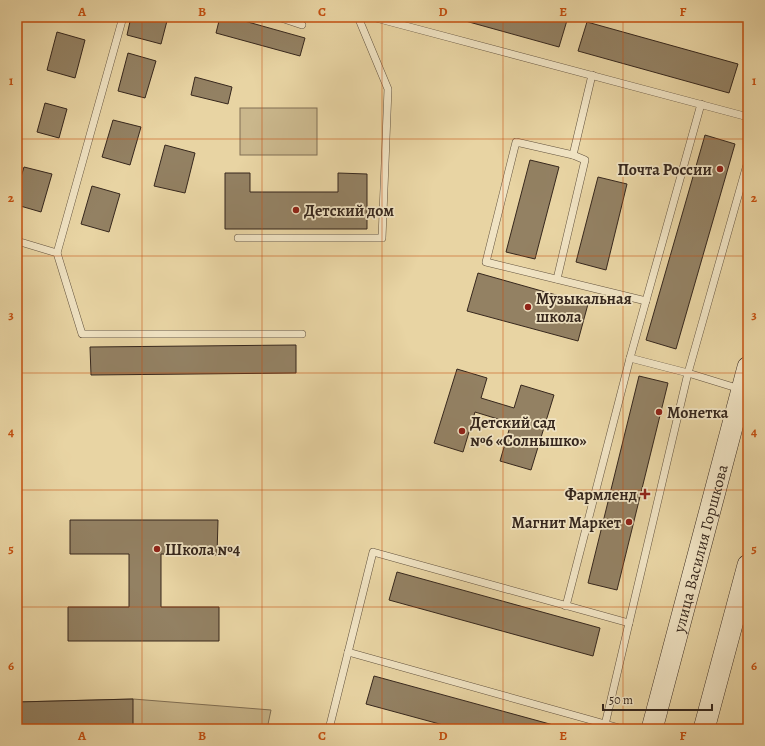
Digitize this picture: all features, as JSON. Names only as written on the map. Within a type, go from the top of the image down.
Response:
[{"type":"main road","name":"улица Василия Горшкова","points":[[652,729],[748,367]]},
{"type":"main road","points":[[704,729],[748,565]]},
{"type":"lane","points":[[123,17],[57,253],[82,334],[302,334]]},
{"type":"lane","points":[[278,17],[302,24]]},
{"type":"lane","points":[[238,238],[382,238],[388,89],[358,17]]},
{"type":"lane","points":[[372,17],[748,117]]},
{"type":"lane","points":[[573,155],[592,75]]},
{"type":"lane","points":[[566,606],[630,358],[701,104]]},
{"type":"lane","points":[[557,279],[585,160],[573,155],[516,142],[486,262],[646,301]]},
{"type":"lane","points":[[605,726],[688,373],[748,161]]},
{"type":"lane","points":[[17,241],[57,253]]},
{"type":"lane","points":[[630,358],[742,389]]},
{"type":"lane","points":[[329,729],[373,552],[629,624]]},
{"type":"lane","points":[[348,652],[605,726],[623,729]]},
{"type":"shaded area","points":[[240,108],[317,108],[317,155],[240,155]]},
{"type":"shaded area","points":[[133,699],[271,710],[267,729],[17,729],[17,702]]},
{"type":"building","points":[[131,17],[168,17],[161,44],[127,35]]},
{"type":"building","points":[[220,17],[230,17],[305,38],[300,56],[216,33]]},
{"type":"building","points":[[451,17],[568,17],[559,47]]},
{"type":"building","points":[[587,22],[738,64],[729,93],[578,51]]},
{"type":"building","points":[[57,32],[85,40],[75,78],[47,70]]},
{"type":"building","points":[[128,53],[156,61],[145,98],[118,91]]},
{"type":"building","points":[[195,77],[232,87],[228,104],[191,95]]},
{"type":"building","points":[[45,103],[67,109],[59,138],[37,132]]},
{"type":"building","points":[[113,120],[141,127],[130,165],[102,157]]},
{"type":"building","points":[[705,135],[735,144],[676,349],[646,340]]},
{"type":"building","points":[[165,145],[195,153],[185,193],[154,186]]},
{"type":"building","points":[[530,160],[559,167],[535,259],[506,252]]},
{"type":"building","points":[[24,167],[52,174],[41,212],[17,205],[17,190]]},
{"type":"building","name":"Детский дом","points":[[225,173],[250,173],[250,192],[338,192],[338,173],[367,174],[367,229],[225,229]]},
{"type":"building","points":[[598,177],[627,184],[606,270],[576,262]]},
{"type":"building","points":[[92,186],[120,194],[109,232],[81,224]]},
{"type":"building","name":"Музыкальная школа","points":[[478,273],[588,304],[578,341],[467,311]]},
{"type":"building","points":[[296,345],[296,373],[91,375],[90,347]]},
{"type":"building","points":[[457,369],[487,378],[481,398],[514,408],[521,385],[554,395],[531,470],[500,461],[511,423],[475,412],[463,452],[434,443]]},
{"type":"building","points":[[639,376],[668,383],[617,590],[588,583]]},
{"type":"building","points":[[70,520],[218,520],[217,555],[161,554],[161,607],[219,607],[219,641],[68,641],[68,607],[129,607],[129,554],[70,554]]},
{"type":"building","points":[[397,572],[600,628],[593,656],[389,600]]},
{"type":"building","points":[[374,676],[568,729],[458,729],[366,704]]},
{"type":"building","points":[[133,699],[133,729],[17,729],[17,702]]},
{"type":"place","name":"Почта России","points":[[720,169]]},
{"type":"place","name":"Детский дом","points":[[296,210]]},
{"type":"place","name":"Музыкальная школа","points":[[528,307]]},
{"type":"place","name":"Монетка","points":[[659,412]]},
{"type":"place","name":"Детский сад №6 «Солнышко»","points":[[462,431]]},
{"type":"place","name":"Фармленд","points":[[645,494]]},
{"type":"place","name":"Магнит Маркет","points":[[629,522]]},
{"type":"place","name":"Школа №4","points":[[157,549]]}]
